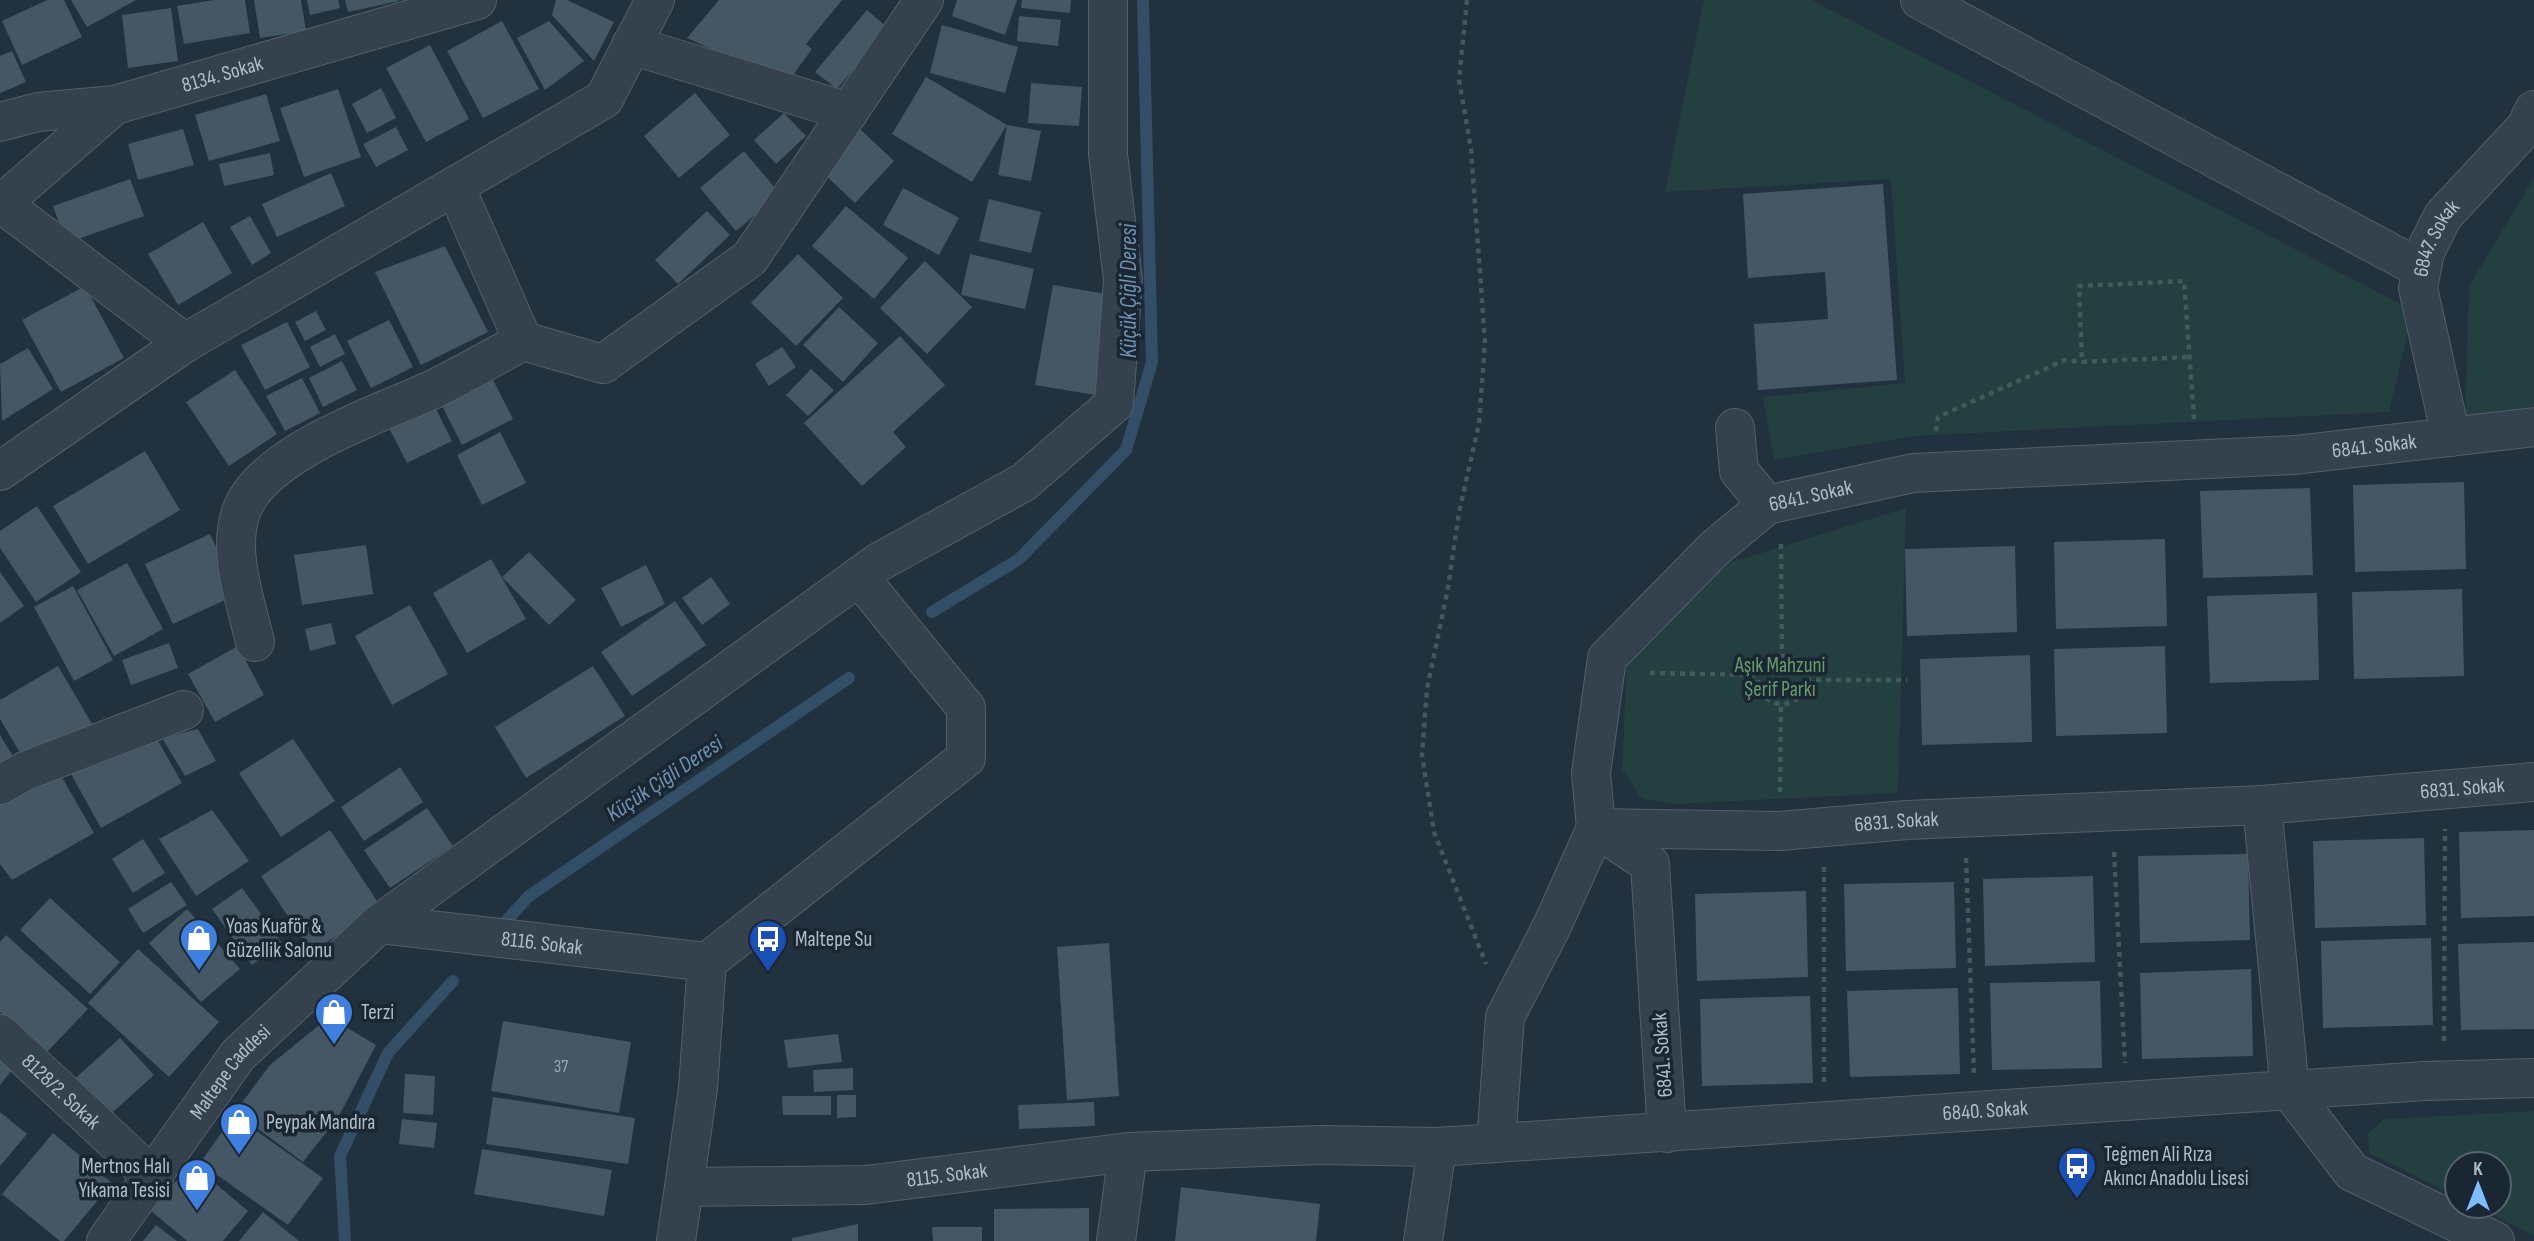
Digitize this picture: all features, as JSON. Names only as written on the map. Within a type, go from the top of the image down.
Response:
[{"type":"street","name":"8134. Sokak","points":[[1,205],[115,105],[477,0]]},
{"type":"street","points":[[0,471],[185,343],[604,99],[654,0]]},
{"type":"street","points":[[255,642],[237,564],[240,515],[248,497],[260,482],[308,445],[438,387],[523,341],[603,365],[750,258],[924,0]]},
{"type":"street","name":"Maltepe Caddesi","points":[[106,1241],[154,1178],[238,1055],[379,924],[879,562],[1024,482],[1114,404],[1124,280],[1108,154],[1108,0]]},
{"type":"street","points":[[1920,0],[2421,269]]},
{"type":"street","points":[[631,45],[849,112]]},
{"type":"street","points":[[0,122],[38,112],[115,105]]},
{"type":"street","name":"6847. Sokak","points":[[2451,437],[2418,288],[2425,252],[2443,216],[2526,127],[2534,110]]},
{"type":"street","points":[[456,186],[523,341]]},
{"type":"street","points":[[1,205],[185,343]]},
{"type":"street","points":[[1735,428],[1739,471],[1774,504]]},
{"type":"street","points":[[2516,429],[2534,445]]},
{"type":"street","name":"6841. Sokak","points":[[1667,1133],[1650,864],[1596,828],[1591,773],[1607,658],[1714,548],[1774,504],[1913,472],[2295,455],[2516,429]]},
{"type":"street","points":[[676,1241],[698,1088],[708,962],[966,758],[966,708],[859,577]]},
{"type":"street","points":[[0,785],[25,771],[184,710]]},
{"type":"street","name":"6831. Sokak","points":[[1596,828],[1779,831],[1965,818],[2262,805],[2534,782]]},
{"type":"street","points":[[2262,805],[2290,1091],[2351,1172],[2496,1241]]},
{"type":"street","points":[[1496,1143],[1505,1017],[1552,926],[1596,828]]},
{"type":"street","name":"8116. Sokak","points":[[379,924],[708,962]]},
{"type":"street","name":"8128/2. Sokak","points":[[0,1034],[154,1178]]},
{"type":"street","name":"6840. Sokak","points":[[1437,1146],[2444,1081],[2534,1078]]},
{"type":"street","name":"8115. Sokak","points":[[684,1187],[866,1185],[1128,1152],[1321,1145],[1437,1146]]},
{"type":"street","points":[[1423,1241],[1437,1146]]},
{"type":"street","points":[[1115,1241],[1128,1152]]},
{"type":"path","points":[[1467,0],[1459,80],[1471,149],[1485,342],[1479,424],[1459,512],[1448,588],[1427,689],[1422,755],[1434,832],[1469,914],[1505,1017]]},
{"type":"path","points":[[2082,362],[2079,286],[2184,281],[2194,458]]},
{"type":"path","points":[[1936,471],[1938,417],[2065,360],[2082,362],[2187,357]]},
{"type":"path","points":[[1774,504],[1782,655]]},
{"type":"path","points":[[1782,655],[1789,656],[1802,666],[1806,680],[1801,695],[1788,704],[1781,704],[1765,698],[1757,683],[1757,675],[1766,661],[1782,655]]},
{"type":"path","points":[[1606,672],[1757,675]]},
{"type":"path","points":[[1806,680],[1907,680]]},
{"type":"path","points":[[1779,831],[1781,704]]},
{"type":"path","points":[[2444,1081],[2445,790]]},
{"type":"path","points":[[2112,812],[2127,1102]]},
{"type":"path","points":[[1965,818],[1975,1112]]},
{"type":"path","points":[[1824,827],[1825,1122]]},
{"type":"green space","points":[[1704,0],[1812,0],[2413,310],[2389,412],[1914,436],[1774,460],[1763,397],[1905,383],[1891,179],[1665,192]]},
{"type":"green space","points":[[2534,178],[2534,406],[2465,424],[2469,286]]},
{"type":"green space","name":"Aşık Mahzuni Şerif Parkı","points":[[1906,508],[1898,793],[1676,804],[1642,799],[1622,769],[1627,663],[1716,567]]},
{"type":"green space","points":[[2534,1111],[2534,1236],[2503,1220],[2513,1220],[2513,1150],[2443,1150],[2443,1190],[2369,1153],[2368,1134],[2384,1119]]},
{"type":"building","points":[[47,0],[64,0],[82,37],[22,65],[2,21]]},
{"type":"building","points":[[71,0],[136,0],[87,27]]},
{"type":"building","points":[[214,0],[245,0],[250,33],[184,44],[177,6]]},
{"type":"building","points":[[254,0],[301,0],[306,31],[260,38]]},
{"type":"building","points":[[307,0],[338,0],[340,8],[310,15]]},
{"type":"building","points":[[345,0],[398,0],[399,1],[348,12]]},
{"type":"building","points":[[556,0],[567,0],[614,22],[594,61],[552,15]]},
{"type":"building","points":[[719,0],[842,0],[806,44],[812,49],[787,83],[687,38]]},
{"type":"building","points":[[957,0],[1017,0],[1005,35],[952,16]]},
{"type":"building","points":[[1022,0],[1071,0],[1070,13],[1021,8]]},
{"type":"building","points":[[171,8],[178,61],[128,68],[122,15]]},
{"type":"building","points":[[867,10],[888,28],[837,89],[815,72]]},
{"type":"building","points":[[1019,16],[1061,20],[1058,46],[1017,41]]},
{"type":"building","points":[[502,21],[539,89],[483,118],[447,51]]},
{"type":"building","points":[[549,21],[584,61],[545,90],[517,38]]},
{"type":"building","points":[[942,25],[1018,47],[1005,93],[930,73]]},
{"type":"building","points":[[430,45],[469,119],[426,142],[386,68]]},
{"type":"building","points":[[12,51],[26,82],[0,93],[0,56]]},
{"type":"building","points":[[926,77],[1007,125],[972,182],[892,134]]},
{"type":"building","points":[[1031,83],[1082,87],[1079,126],[1028,123]]},
{"type":"building","points":[[381,88],[396,118],[367,133],[352,104]]},
{"type":"building","points":[[338,89],[361,157],[304,177],[280,108]]},
{"type":"building","points":[[695,93],[730,135],[679,178],[644,136]]},
{"type":"building","points":[[266,94],[280,141],[209,161],[195,115]]},
{"type":"building","points":[[784,113],[806,136],[776,164],[754,140]]},
{"type":"building","points":[[1007,125],[1041,131],[1031,181],[998,175]]},
{"type":"building","points":[[396,127],[408,150],[376,167],[363,144]]},
{"type":"building","points":[[183,129],[194,165],[138,180],[128,144]]},
{"type":"building","points":[[860,129],[894,161],[855,203],[821,171]]},
{"type":"building","points":[[744,151],[780,194],[736,231],[700,188]]},
{"type":"building","points":[[270,153],[274,175],[224,186],[219,164]]},
{"type":"building","points":[[331,173],[345,206],[277,237],[262,204]]},
{"type":"building","points":[[130,179],[144,216],[66,243],[53,206]]},
{"type":"building","points":[[1883,184],[1897,380],[1758,390],[1754,324],[1828,319],[1825,272],[1748,278],[1743,194]]},
{"type":"building","points":[[903,188],[959,218],[939,255],[883,225]]},
{"type":"building","points":[[989,199],[1041,212],[1031,253],[979,241]]},
{"type":"building","points":[[846,206],[908,258],[874,299],[812,246]]},
{"type":"building","points":[[707,211],[730,235],[678,284],[655,260]]},
{"type":"building","points":[[250,216],[271,253],[252,265],[230,227]]},
{"type":"building","points":[[203,222],[232,273],[178,305],[148,254]]},
{"type":"building","points":[[445,246],[488,332],[421,365],[375,272]]},
{"type":"building","points":[[798,254],[843,298],[796,346],[751,303]]},
{"type":"building","points":[[970,254],[1034,269],[1025,309],[961,295]]},
{"type":"building","points":[[925,261],[972,307],[927,354],[880,308]]},
{"type":"building","points":[[1053,285],[1112,295],[1095,395],[1035,385]]},
{"type":"building","points":[[85,286],[124,358],[61,392],[22,320]]},
{"type":"building","points":[[839,307],[878,343],[843,382],[803,345]]},
{"type":"building","points":[[316,311],[326,330],[305,341],[295,322]]},
{"type":"building","points":[[389,320],[413,367],[371,388],[347,341]]},
{"type":"building","points":[[287,322],[310,367],[265,390],[241,345]]},
{"type":"building","points":[[335,334],[345,354],[320,367],[310,347]]},
{"type":"building","points":[[900,336],[945,385],[893,432],[906,447],[862,486],[804,423]]},
{"type":"building","points":[[782,347],[796,367],[769,386],[755,364]]},
{"type":"building","points":[[28,348],[53,389],[2,421],[0,364]]},
{"type":"building","points":[[342,361],[357,390],[323,407],[309,378]]},
{"type":"building","points":[[811,369],[834,390],[808,416],[786,395]]},
{"type":"building","points":[[235,370],[277,434],[229,466],[186,402]]},
{"type":"building","points":[[490,374],[513,419],[462,445],[439,400]]},
{"type":"building","points":[[302,378],[320,413],[285,431],[266,396]]},
{"type":"building","points":[[434,405],[452,441],[407,463],[389,428]]},
{"type":"building","points":[[500,432],[526,483],[482,505],[457,455]]},
{"type":"building","points":[[145,451],[180,510],[88,564],[53,506]]},
{"type":"building","points":[[2464,482],[2466,569],[2355,572],[2353,485]]},
{"type":"building","points":[[2310,488],[2313,575],[2203,578],[2200,491]]},
{"type":"building","points":[[37,506],[81,572],[36,602],[0,548],[0,531]]},
{"type":"building","points":[[210,534],[238,594],[173,624],[145,564]]},
{"type":"building","points":[[2165,539],[2167,626],[2056,629],[2054,542]]},
{"type":"building","points":[[366,545],[373,594],[302,605],[294,555]]},
{"type":"building","points":[[2015,546],[2017,632],[1907,636],[1905,549]]},
{"type":"building","points":[[529,552],[576,600],[549,625],[502,577]]},
{"type":"building","points":[[491,559],[526,619],[467,653],[433,593]]},
{"type":"building","points":[[127,563],[163,629],[114,656],[77,590]]},
{"type":"building","points":[[646,565],[665,604],[621,627],[601,588]]},
{"type":"building","points":[[0,572],[24,606],[0,623]]},
{"type":"building","points":[[711,577],[730,604],[702,625],[682,598]]},
{"type":"building","points":[[73,586],[113,660],[74,681],[34,607]]},
{"type":"building","points":[[2462,589],[2464,676],[2354,679],[2352,592]]},
{"type":"building","points":[[2317,593],[2319,680],[2210,683],[2207,596]]},
{"type":"building","points":[[675,601],[706,645],[632,696],[601,652]]},
{"type":"building","points":[[410,605],[448,674],[392,705],[355,636]]},
{"type":"building","points":[[331,623],[336,644],[310,651],[305,629]]},
{"type":"building","points":[[169,643],[178,668],[131,685],[122,660]]},
{"type":"building","points":[[238,646],[264,695],[215,722],[188,674]]},
{"type":"building","points":[[2165,646],[2167,733],[2056,736],[2054,649]]},
{"type":"building","points":[[2030,655],[2032,742],[1922,745],[1920,659]]},
{"type":"building","points":[[58,666],[92,724],[26,763],[0,719],[0,700]]},
{"type":"building","points":[[593,666],[625,716],[526,778],[495,727]]},
{"type":"building","points":[[198,729],[216,761],[185,776],[162,738]]},
{"type":"building","points":[[0,735],[17,763],[0,772]]},
{"type":"building","points":[[157,739],[182,783],[101,828],[66,765]]},
{"type":"building","points":[[293,739],[335,801],[281,837],[239,773]]},
{"type":"building","points":[[400,767],[423,802],[364,841],[341,807]]},
{"type":"building","points":[[59,772],[94,833],[12,880],[0,864],[0,801]]},
{"type":"building","points":[[427,808],[453,846],[390,888],[364,850]]},
{"type":"building","points":[[212,810],[249,861],[196,896],[159,839]]},
{"type":"building","points":[[330,830],[381,907],[312,952],[261,876]]},
{"type":"building","points":[[2534,830],[2534,916],[2461,918],[2459,832]]},
{"type":"building","points":[[2424,838],[2426,925],[2315,928],[2313,841]]},
{"type":"building","points":[[143,839],[165,873],[133,893],[112,859]]},
{"type":"building","points":[[2248,854],[2250,940],[2140,943],[2138,856]]},
{"type":"building","points":[[2093,876],[2095,962],[1985,966],[1983,879]]},
{"type":"building","points":[[171,882],[187,905],[143,933],[128,909]]},
{"type":"building","points":[[1954,882],[1956,968],[1846,971],[1844,884]]},
{"type":"building","points":[[242,888],[282,943],[252,965],[212,909]]},
{"type":"building","points":[[1806,891],[1808,977],[1697,981],[1695,894]]},
{"type":"building","points":[[50,898],[120,962],[90,994],[20,930]]},
{"type":"building","points":[[187,909],[240,969],[201,1002],[149,943]]},
{"type":"building","points":[[6,935],[88,1009],[46,1053],[0,1012],[0,942]]},
{"type":"building","points":[[2431,938],[2433,1025],[2323,1028],[2321,941]]},
{"type":"building","points":[[2534,942],[2534,1029],[2461,1030],[2458,944]]},
{"type":"building","points":[[1109,943],[1119,1096],[1067,1100],[1057,947]]},
{"type":"building","points":[[138,949],[219,1022],[169,1077],[88,1003]]},
{"type":"building","points":[[2251,969],[2253,1056],[2142,1059],[2140,973]]},
{"type":"building","points":[[2100,981],[2102,1068],[1992,1070],[1990,983]]},
{"type":"building","points":[[1958,988],[1960,1074],[1850,1077],[1847,991]]},
{"type":"building","points":[[1810,996],[1813,1083],[1702,1086],[1700,999]]},
{"type":"building","points":[[329,1017],[376,1045],[339,1116],[303,1162],[235,1112],[270,1065]]},
{"type":"building","points":[[503,1021],[631,1042],[619,1113],[491,1091]]},
{"type":"building","points":[[838,1034],[842,1062],[788,1068],[784,1040]]},
{"type":"building","points":[[120,1038],[154,1075],[103,1121],[69,1084]]},
{"type":"building","points":[[0,1044],[20,1060],[0,1085]]},
{"type":"building","points":[[853,1068],[853,1090],[814,1092],[813,1070]]},
{"type":"building","points":[[405,1074],[435,1076],[433,1115],[403,1113]]},
{"type":"building","points":[[837,1095],[856,1095],[856,1117],[837,1118]]},
{"type":"building","points":[[782,1096],[831,1096],[831,1115],[783,1115]]},
{"type":"building","points":[[493,1097],[635,1118],[628,1164],[486,1144]]},
{"type":"building","points":[[1094,1102],[1095,1126],[1019,1129],[1018,1105]]},
{"type":"building","points":[[0,1112],[27,1134],[0,1166]]},
{"type":"building","points":[[234,1115],[323,1178],[288,1225],[200,1163]]},
{"type":"building","points":[[402,1119],[437,1123],[434,1148],[399,1144]]},
{"type":"building","points":[[53,1133],[112,1183],[64,1241],[60,1241],[2,1194]]},
{"type":"building","points":[[482,1149],[612,1170],[604,1216],[474,1194]]},
{"type":"building","points":[[191,1163],[248,1211],[223,1241],[187,1241],[151,1211]]},
{"type":"building","points":[[1181,1187],[1320,1204],[1316,1241],[1175,1241]]},
{"type":"building","points":[[1089,1208],[1089,1241],[994,1241],[994,1209]]},
{"type":"building","points":[[263,1212],[299,1241],[239,1241]]},
{"type":"building","points":[[858,1224],[858,1241],[792,1241],[792,1238]]},
{"type":"building","points":[[156,1225],[177,1241],[143,1241]]},
{"type":"building","points":[[932,1227],[982,1227],[982,1241],[933,1241]]},
{"type":"waterway","name":"Küçük Çiğli Deresi","points":[[932,612],[1019,559],[1126,450],[1152,362],[1143,0]]},
{"type":"waterway","name":"Küçük Çiğli Deresi","points":[[508,919],[529,896],[849,678]]},
{"type":"waterway","name":"Küçük Çiğli Deresi","points":[[345,1241],[340,1156],[388,1053],[453,981]]},
{"type":"place","name":"Yoas Kuaför & Güzellik Salonu","points":[[199,972]]},
{"type":"place","name":"Maltepe Su","points":[[768,973]]},
{"type":"place","name":"Terzi","points":[[334,1046]]},
{"type":"place","name":"Peypak Mandıra","points":[[239,1156]]},
{"type":"place","name":"Teğmen Ali Rıza Akıncı Anadolu Lisesi","points":[[2077,1200]]},
{"type":"place","name":"Mertnos Halı Yıkama Tesisi","points":[[197,1212]]}]
